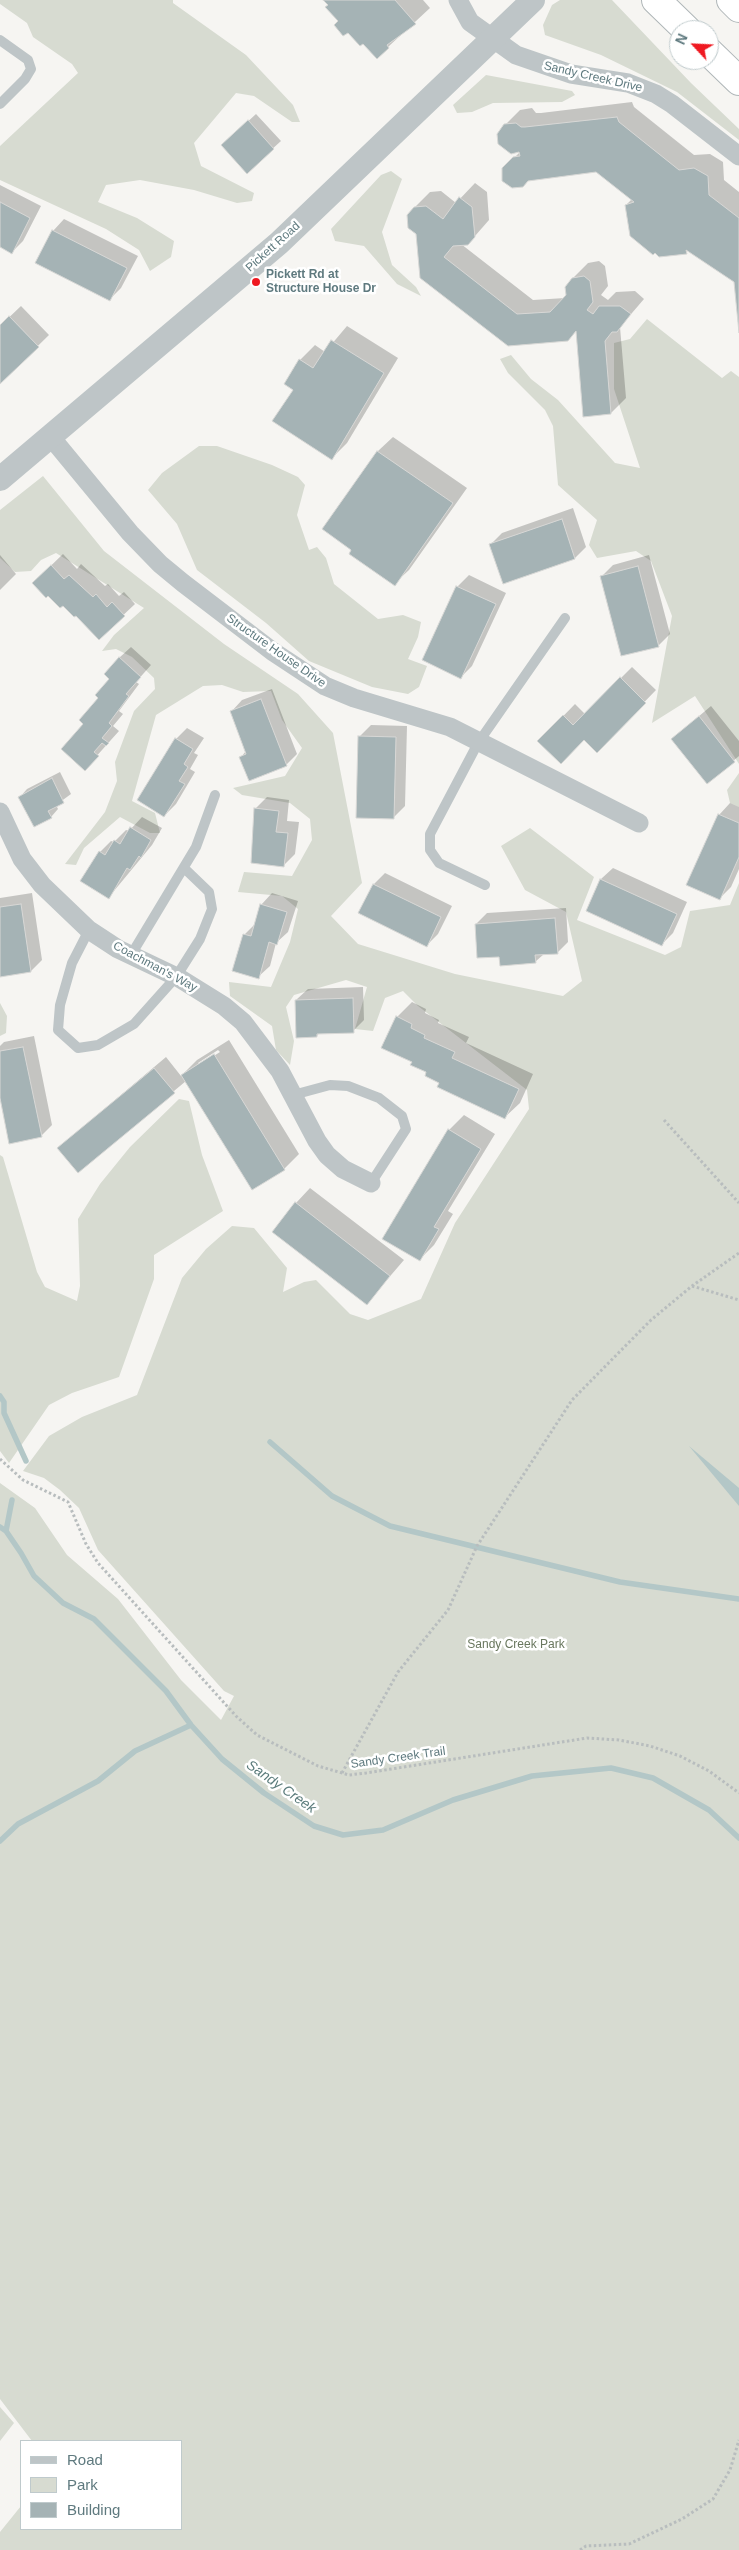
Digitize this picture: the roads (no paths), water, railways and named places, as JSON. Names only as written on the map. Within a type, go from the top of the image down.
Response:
[{"type":"highway","points":[[656,0],[677,20]]},
{"type":"highway","points":[[731,0],[739,8]]},
{"type":"highway","points":[[719,62],[739,81]]},
{"type":"street","name":"Sandy Creek Drive","points":[[458,0],[470,22],[516,55],[571,74],[628,83],[656,94],[672,104],[739,156]]},
{"type":"street","name":"Pickett Road","points":[[0,479],[279,243],[533,0]]},
{"type":"street","name":"Structure House Drive","points":[[50,436],[130,533],[160,564],[182,584],[272,651],[325,686],[354,698],[450,727],[478,743],[538,771],[639,823]]},
{"type":"street","name":"Coachman's Way","points":[[1,816],[22,859],[42,885],[90,930],[131,955],[176,977],[224,1006],[243,1022],[280,1071],[327,1155],[343,1169],[371,1183]]},
{"type":"lane","points":[[0,40],[28,60],[31,69],[25,79],[0,104]]},
{"type":"lane","points":[[486,885],[439,863],[430,850],[430,834],[478,743],[565,618]]},
{"type":"lane","points":[[131,955],[196,847],[215,795]]},
{"type":"lane","points":[[90,930],[72,963],[60,1005],[58,1030],[78,1048],[98,1046],[134,1024],[176,977],[200,939],[212,909],[209,892],[184,868]]},
{"type":"lane","points":[[293,1095],[330,1085],[348,1086],[379,1098],[402,1116],[406,1128],[371,1183]]},
{"type":"waterway","points":[[0,1396],[4,1402],[4,1413],[26,1461]]},
{"type":"waterway","points":[[270,1442],[332,1496],[390,1526],[620,1582],[739,1599]]},
{"type":"waterway","points":[[6,1531],[12,1500]]},
{"type":"waterway","name":"Sandy Creek","points":[[0,1527],[6,1531],[34,1576],[63,1603],[94,1619],[166,1691],[191,1725],[222,1759],[264,1793],[314,1826],[343,1835],[383,1830],[453,1800],[532,1776],[611,1768],[653,1778],[709,1810],[739,1838]]},
{"type":"waterway","points":[[0,1841],[18,1824],[98,1781],[135,1751],[191,1725]]},
{"type":"place","name":"Pickett Rd at Structure House Dr","points":[[256,282]]},
{"type":"park label","name":"Sandy Creek Park","points":[[516,1645]]}]
